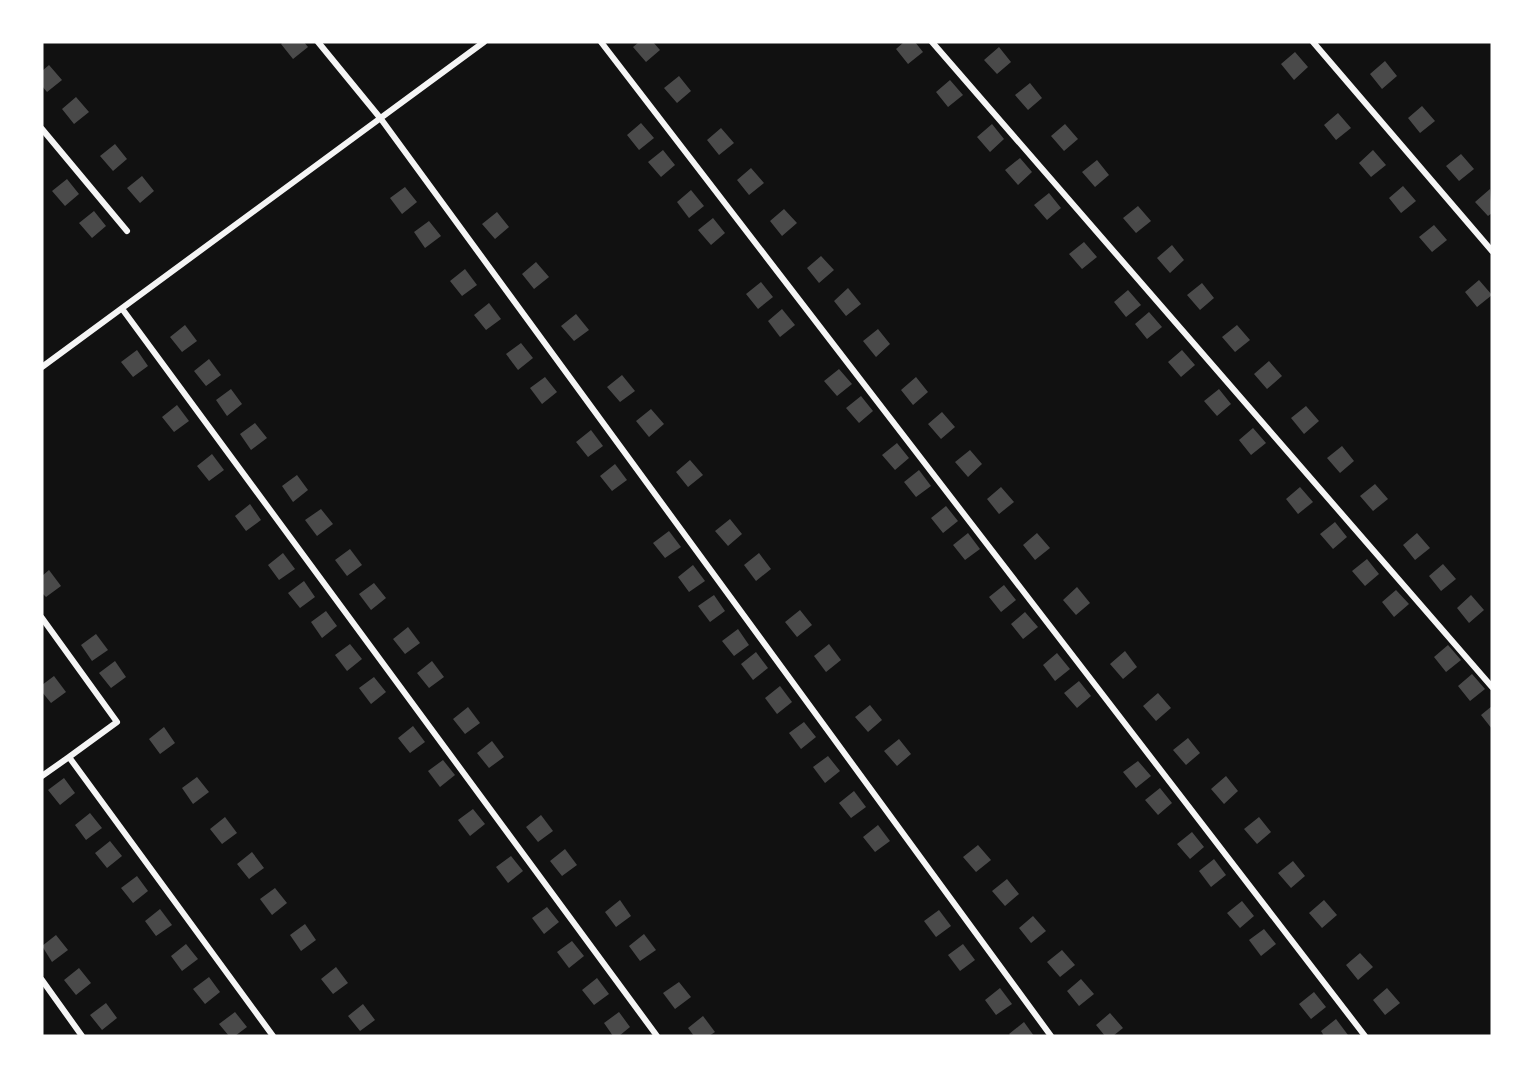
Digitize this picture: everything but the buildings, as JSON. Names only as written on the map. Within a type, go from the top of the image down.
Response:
[{"type":"street","points":[[318,42],[381,119],[1051,1036]]},
{"type":"street","points":[[42,367],[123,310],[483,42]]},
{"type":"street","points":[[602,42],[1365,1036]]},
{"type":"street","points":[[933,42],[1492,687]]},
{"type":"street","points":[[1313,42],[1492,251]]},
{"type":"street","points":[[42,129],[127,231]]},
{"type":"street","points":[[123,310],[657,1036]]},
{"type":"street","points":[[42,618],[117,722],[42,776]]},
{"type":"street","points":[[69,757],[273,1036]]},
{"type":"street","points":[[42,980],[82,1036]]}]
